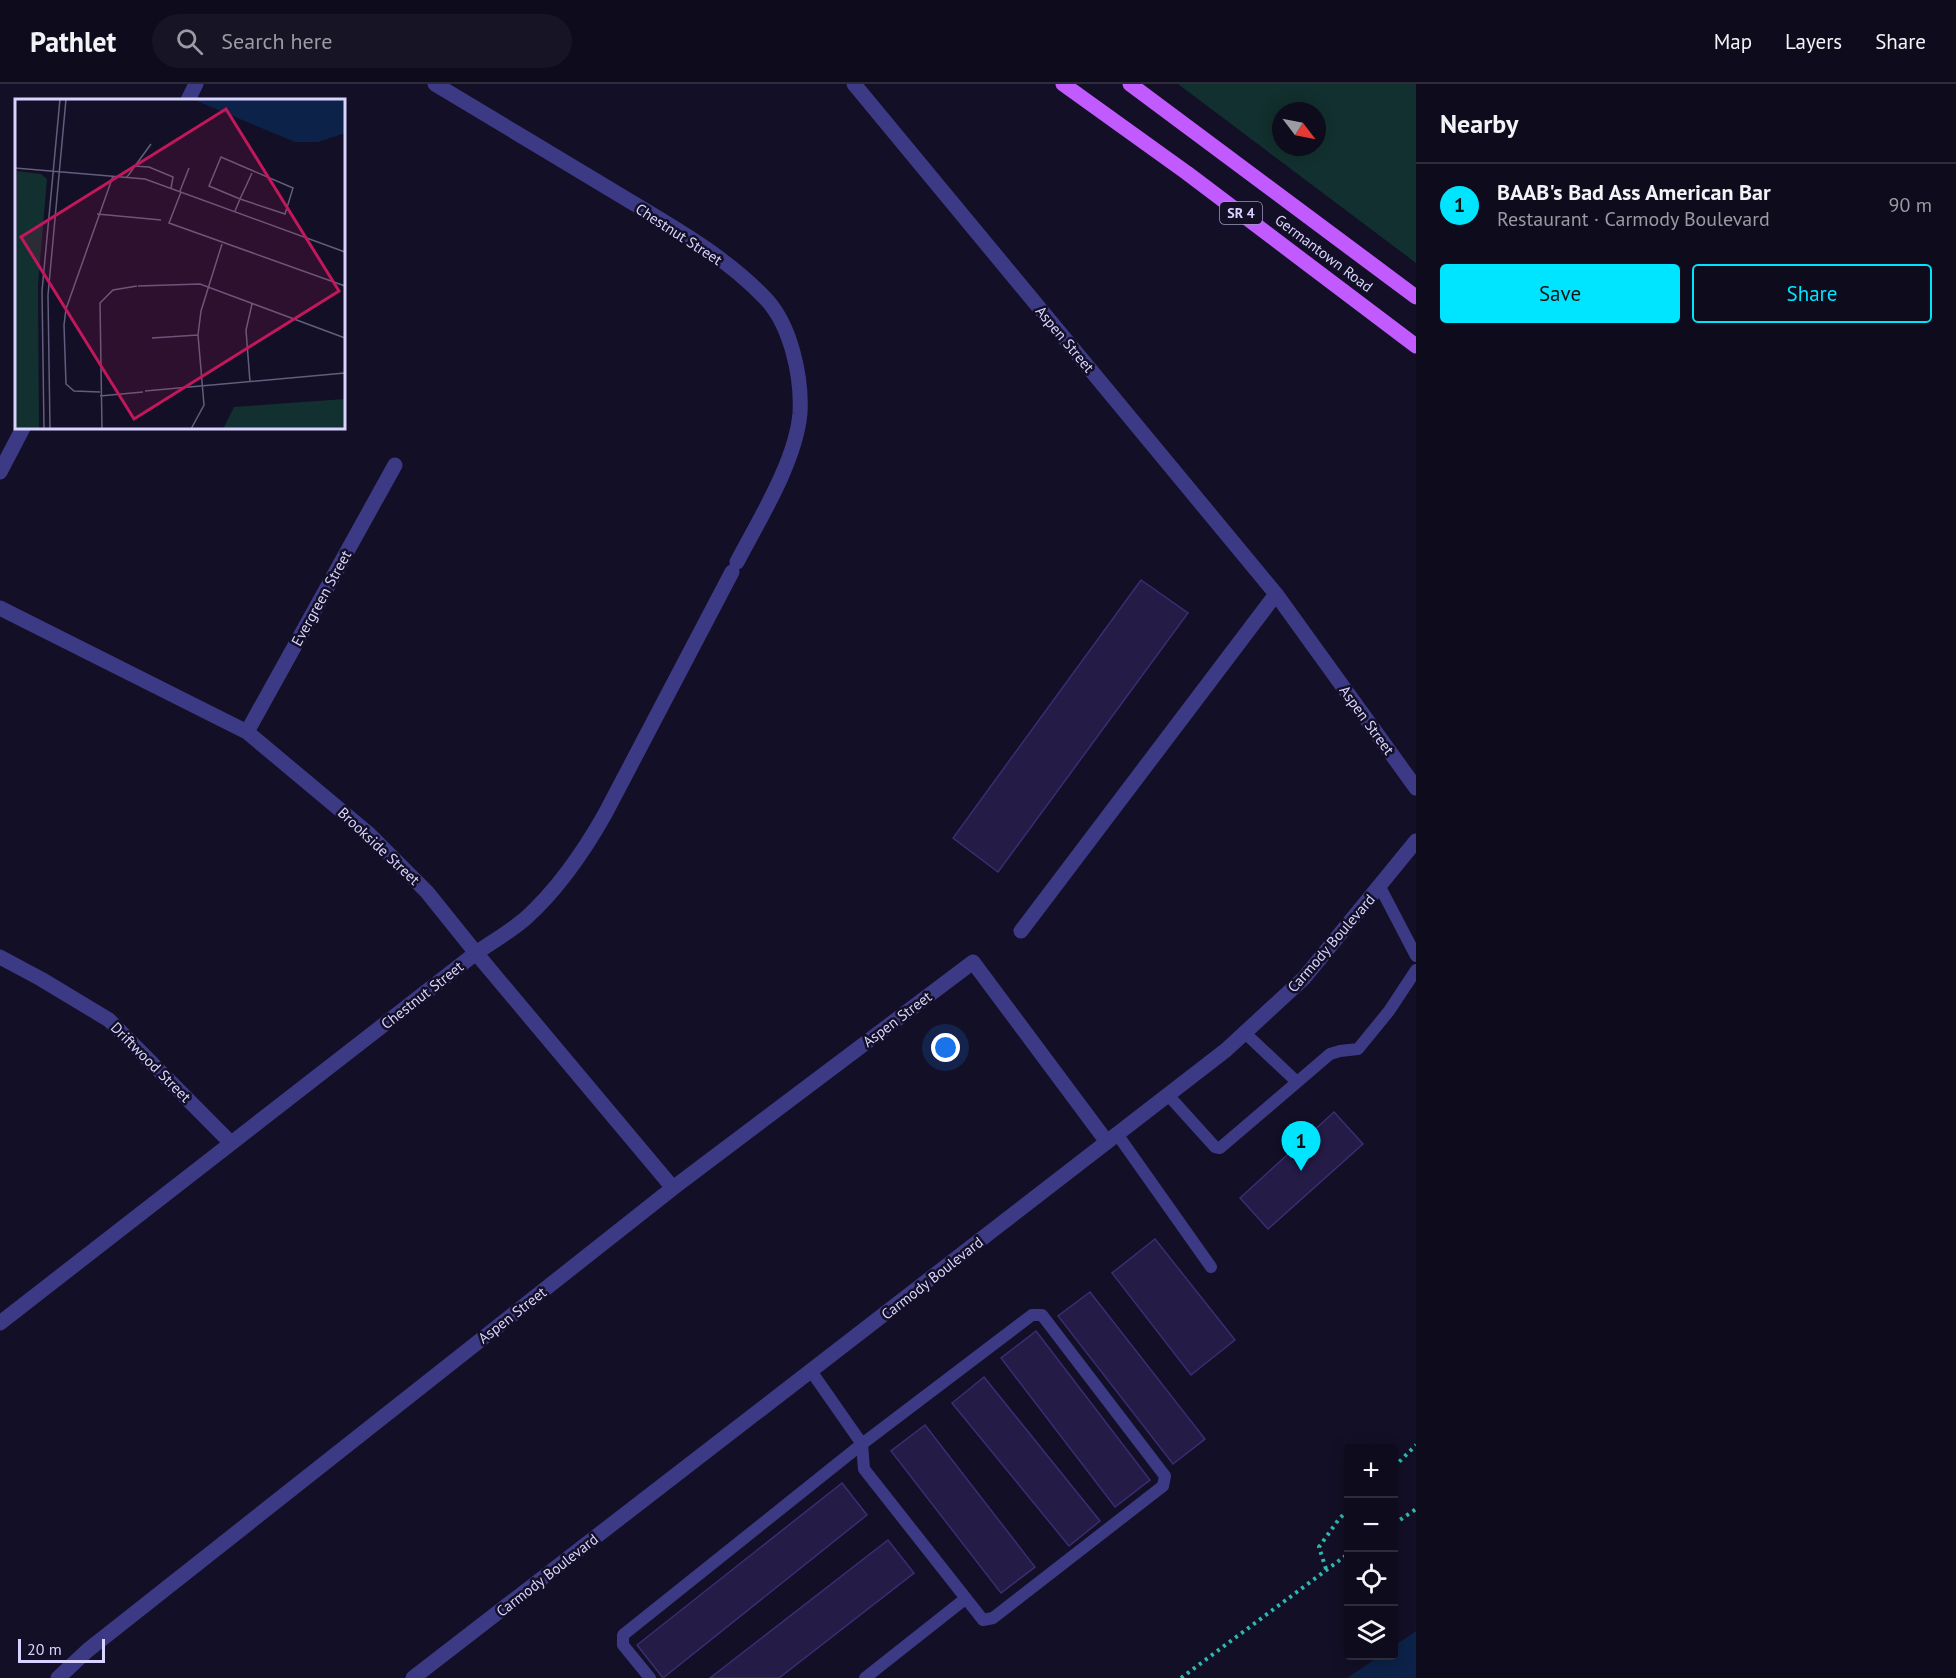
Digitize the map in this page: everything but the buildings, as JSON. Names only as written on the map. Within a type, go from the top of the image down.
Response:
[{"type":"main road","name":"Germantown Road","points":[[1063,84],[1197,180],[1416,346]]},
{"type":"main road","name":"Germantown Road","points":[[1130,84],[1416,297]]},
{"type":"street","points":[[188,99],[196,84]]},
{"type":"street","name":"Chestnut Street","points":[[0,1323],[476,953],[525,919],[562,882],[588,845],[773,493],[790,455],[800,415],[800,388],[795,360],[784,327],[766,299],[708,249],[435,84]]},
{"type":"street","name":"Aspen Street","points":[[854,84],[1276,594],[1416,788]]},
{"type":"street","points":[[0,472],[22,429]]},
{"type":"street","name":"Evergreen Street","points":[[247,732],[395,465]]},
{"type":"street","points":[[1021,931],[1276,594]]},
{"type":"street","name":"Brookside Street","points":[[0,608],[247,732],[369,834],[427,892],[673,1188]]},
{"type":"street","name":"Carmody Boulevard","points":[[413,1678],[1226,1050],[1304,978],[1416,841]]},
{"type":"street","name":"Driftwood Street","points":[[0,957],[109,1020],[231,1143]]},
{"type":"street","name":"Aspen Street","points":[[58,1678],[88,1650],[673,1188],[973,962],[1112,1138]]},
{"type":"lane","points":[[1380,887],[1416,956]]},
{"type":"lane","points":[[1168,1095],[1215,1147],[1220,1148],[1330,1054],[1359,1049],[1389,1011],[1416,970]]},
{"type":"lane","points":[[1245,1033],[1297,1083]]},
{"type":"lane","points":[[1112,1138],[1211,1267]]},
{"type":"lane","points":[[650,1678],[623,1645],[623,1635],[862,1444],[1032,1315],[1042,1315],[1165,1476],[1163,1486],[993,1618],[983,1620],[864,1469],[862,1444],[811,1371]]},
{"type":"lane","points":[[865,1678],[965,1599]]},
{"type":"path","points":[[1398,1463],[1416,1445]]},
{"type":"path","points":[[1398,1521],[1416,1509]]},
{"type":"path","points":[[1326,1569],[1319,1548],[1344,1514]]},
{"type":"path","points":[[1181,1678],[1344,1557]]},
{"type":"green space","points":[[1178,84],[1416,84],[1416,263],[1274,156],[1326,156],[1326,102],[1272,102],[1272,155]]},
{"type":"water","points":[[1416,1631],[1416,1678],[1347,1678],[1374,1660],[1398,1660],[1398,1643]]},
{"type":"place","name":"BAAB's Bad Ass American Bar","points":[[1301,1171]]}]
